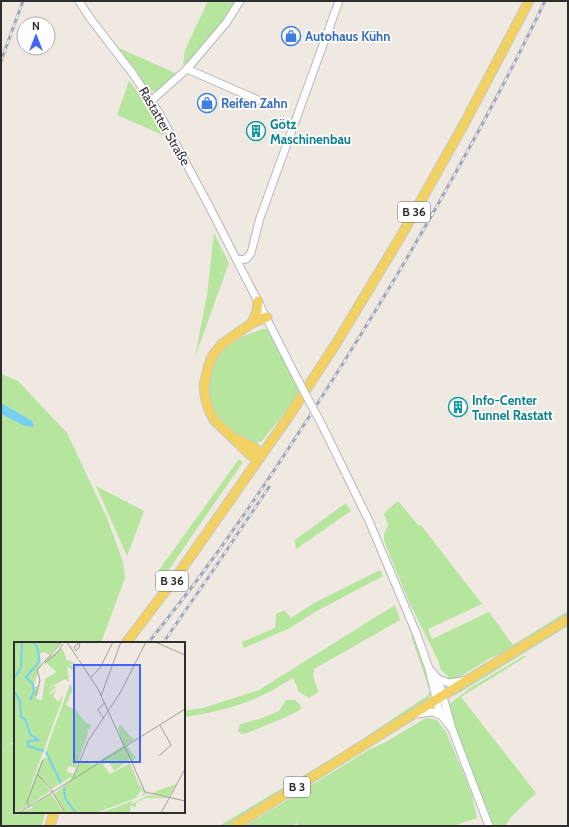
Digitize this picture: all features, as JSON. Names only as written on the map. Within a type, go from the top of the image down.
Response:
[{"type":"main road","name":"B 36","points":[[127,642],[179,572],[259,459],[337,342],[401,236],[463,126],[529,1]]},
{"type":"main road","points":[[252,324],[257,311],[258,301]]},
{"type":"main road","points":[[243,331],[252,324],[268,320]]},
{"type":"main road","points":[[259,459],[214,420],[208,408],[204,385],[205,374],[213,355],[222,344],[231,337],[268,320]]},
{"type":"main road","points":[[232,437],[255,448],[259,459]]},
{"type":"main road","points":[[250,445],[261,444],[272,440]]},
{"type":"main road","name":"B 3","points":[[234,826],[568,619]]},
{"type":"main road","points":[[50,826],[54,813]]},
{"type":"street","name":"Rastatter Straße","points":[[79,1],[151,101],[184,158],[238,260],[369,521],[417,635],[429,669]]},
{"type":"street","points":[[151,101],[187,69],[226,23],[240,1]]},
{"type":"street","points":[[238,260],[252,248],[260,218],[339,1]]},
{"type":"street","points":[[187,69],[258,100]]},
{"type":"street","points":[[429,669],[438,680],[442,716],[452,729]]},
{"type":"street","points":[[429,669],[489,826]]},
{"type":"street","points":[[438,680],[449,683],[466,681]]},
{"type":"street","points":[[413,714],[430,712],[442,716]]},
{"type":"green space","points":[[208,1],[238,1],[223,23],[190,61],[183,65],[185,50]]},
{"type":"green space","points":[[108,35],[119,48],[175,73],[174,77],[166,85],[156,91],[148,91],[132,65],[125,59],[106,36]]},
{"type":"green space","points":[[129,81],[145,101],[165,136],[117,115]]},
{"type":"green space","points":[[214,233],[229,263],[195,357],[207,295]]},
{"type":"green space","points":[[266,329],[269,332],[300,393],[262,441],[252,444],[239,439],[217,421],[207,394],[212,364],[223,349],[241,337]]},
{"type":"green space","points":[[1,374],[18,381],[67,433],[107,518],[123,562],[125,578],[101,642],[14,642],[14,741],[7,747],[14,743],[14,813],[46,813],[41,826],[1,826],[1,753],[5,749],[1,752]]},
{"type":"green space","points":[[239,459],[243,462],[163,578],[157,573]]},
{"type":"green space","points":[[96,486],[144,511],[127,556]]},
{"type":"green space","points":[[398,501],[419,526],[421,525],[482,604],[428,629],[432,639],[489,612],[513,645],[568,611],[568,616],[510,650],[490,658],[455,680],[448,681],[448,676],[441,670],[438,660],[409,602],[384,541],[384,534],[388,525],[384,514]]},
{"type":"green space","points":[[346,503],[351,511],[296,549],[295,540]]},
{"type":"green space","points":[[380,570],[383,576],[315,612],[290,628],[244,648],[242,642],[275,628],[276,614],[284,610],[291,618],[314,603]]},
{"type":"green space","points":[[395,605],[400,620],[314,669],[313,675],[318,692],[309,698],[299,692],[293,678],[263,695],[244,703],[185,717],[185,711],[203,708],[259,690]]},
{"type":"green space","points":[[568,623],[568,626],[454,696],[453,695]]},
{"type":"green space","points":[[414,634],[432,691],[428,699],[342,756],[229,826],[219,826],[346,750],[427,696],[430,691],[411,636]]},
{"type":"green space","points":[[524,656],[527,656],[461,697],[536,793],[512,816],[505,826],[491,826],[448,705],[470,688]]},
{"type":"green space","points":[[286,700],[295,700],[301,706],[300,710],[247,733],[241,734],[238,731],[240,724],[263,718],[279,711]]},
{"type":"green space","points":[[428,718],[437,720],[446,732],[472,795],[477,818],[453,826],[298,826],[297,823],[293,826],[245,826],[370,749],[386,742]]},
{"type":"water","points":[[1,403],[32,421],[34,427],[25,426],[1,414]]},
{"type":"railway","points":[[1,61],[23,1]]},
{"type":"railway","points":[[149,642],[178,606],[232,533],[305,424],[352,350],[455,174],[510,71],[545,1]]},
{"type":"railway","points":[[164,642],[269,487]]},
{"type":"place","name":"Autohaus Kühn","points":[[291,36]]},
{"type":"place","name":"Reifen Zahn","points":[[207,103]]},
{"type":"place","name":"Götz Maschinenbau","points":[[256,131]]},
{"type":"place","name":"Info-Center Tunnel Rastatt","points":[[458,407]]}]
